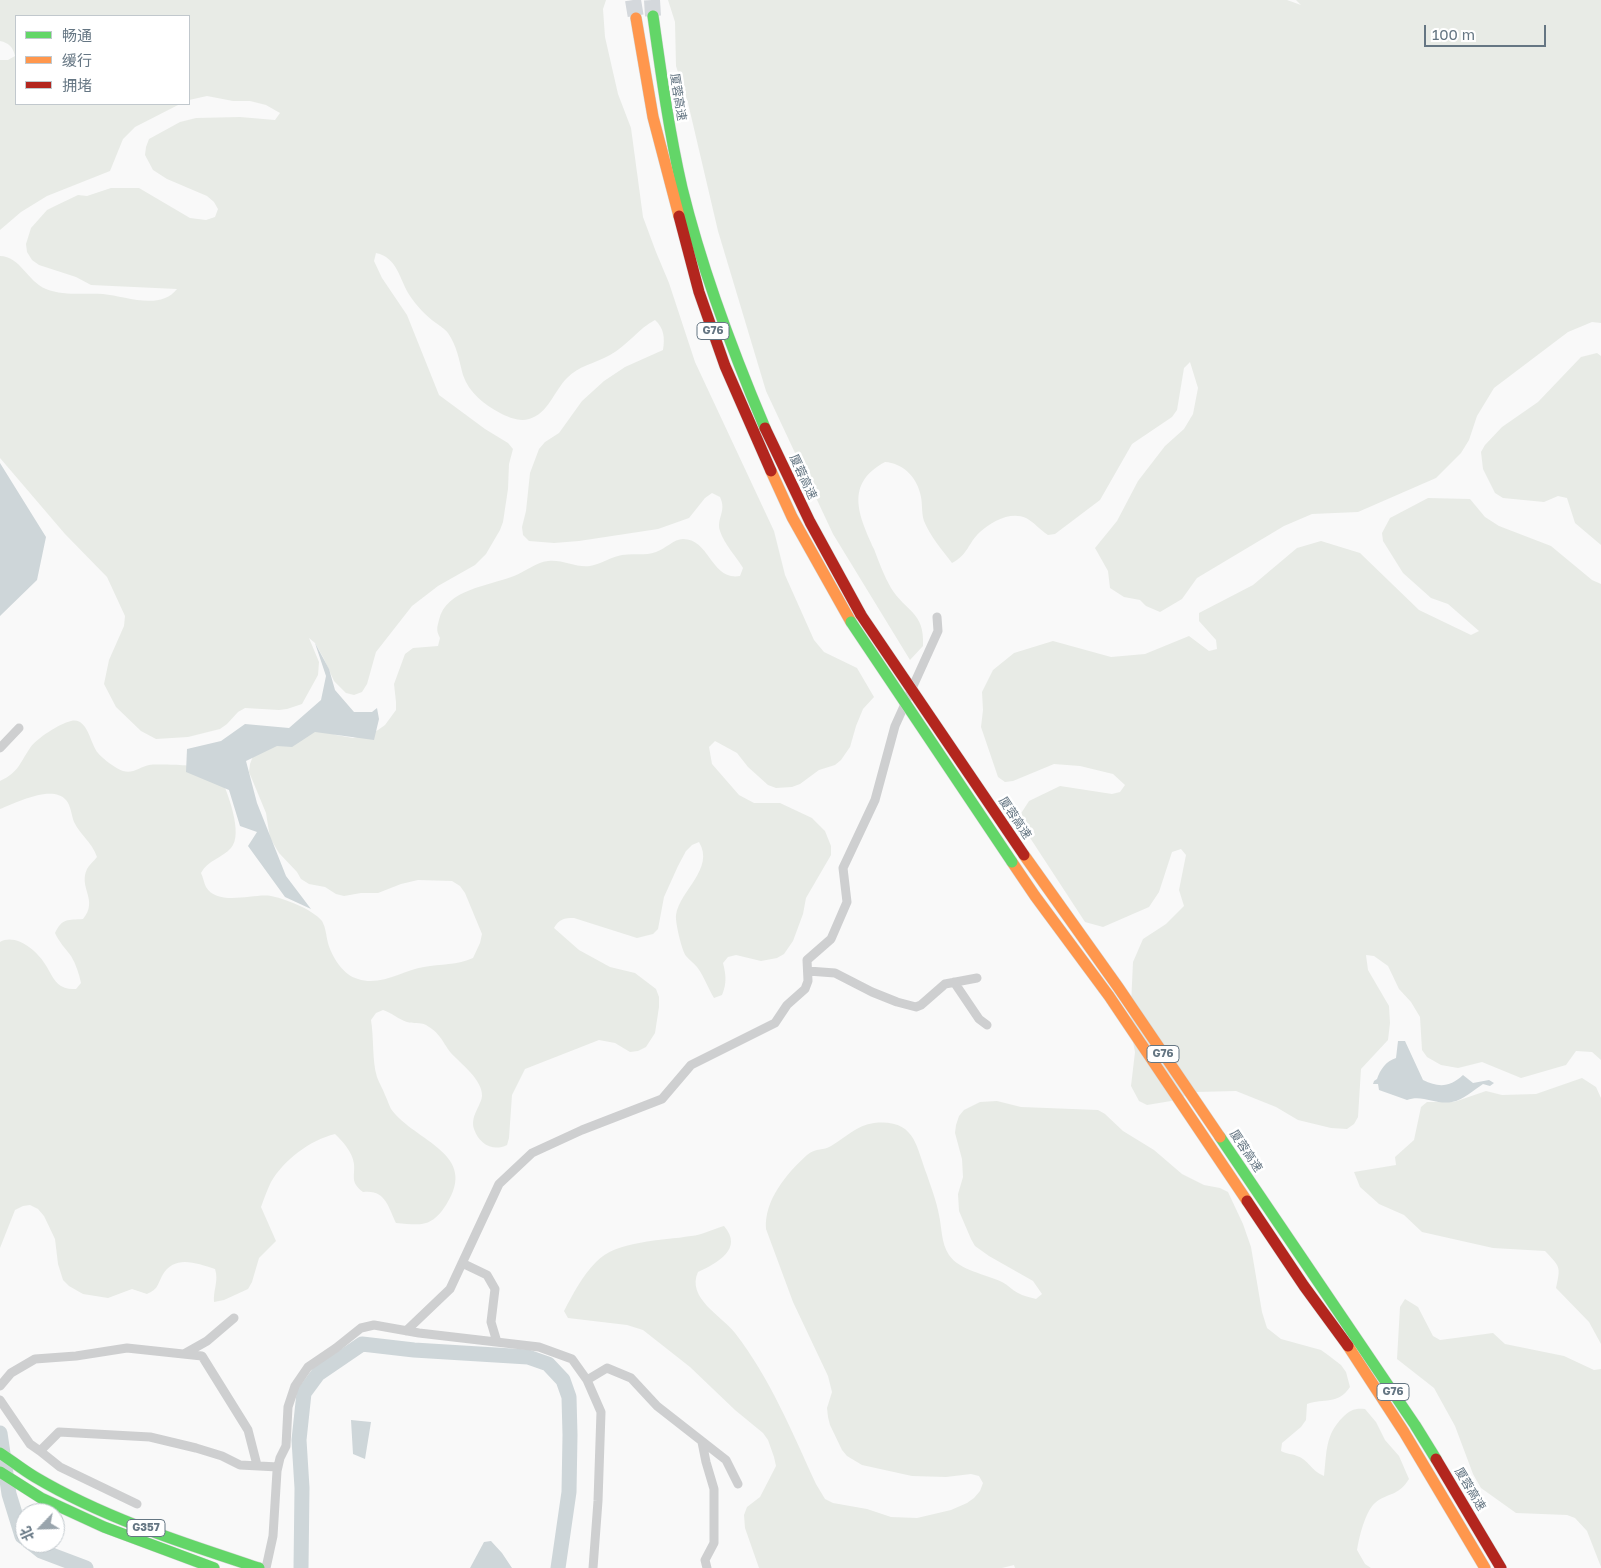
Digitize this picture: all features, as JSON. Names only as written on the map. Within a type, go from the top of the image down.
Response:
[{"type":"highway","name":"厦蓉高速","points":[[653,16],[666,115],[688,208],[712,290],[738,362],[769,438],[803,510],[861,615],[1046,888],[1118,987],[1416,1425],[1501,1568]]},
{"type":"highway","name":"G76","points":[[636,18],[656,127],[699,292],[725,366],[757,442],[792,517],[851,622],[1035,896],[1110,996],[1304,1286],[1350,1349],[1404,1432],[1485,1568]]},
{"type":"highway","name":"G357","points":[[0,1453],[38,1479],[112,1516],[259,1568]]},
{"type":"highway","name":"G357","points":[[0,1472],[41,1498],[104,1527],[214,1568]]},
{"type":"street","points":[[406,1331],[450,1288],[500,1184],[532,1152],[662,1099],[691,1066],[775,1023],[787,1005],[805,989],[808,981],[807,960],[831,939],[847,902],[843,868],[875,800],[895,726],[938,631],[937,618]]},
{"type":"street","points":[[0,748],[19,728]]},
{"type":"street","points":[[808,971],[835,973],[872,992],[916,1007],[921,1005],[945,984],[977,978]]},
{"type":"street","points":[[954,982],[978,1019],[987,1025]]},
{"type":"street","points":[[462,1263],[487,1276],[496,1289],[491,1322],[497,1342]]},
{"type":"street","points":[[184,1354],[207,1341],[234,1318]]},
{"type":"street","points":[[266,1568],[273,1536],[278,1467],[286,1446],[288,1408],[295,1386],[308,1367],[361,1328],[374,1325],[406,1331],[539,1347],[572,1359],[587,1380],[601,1412],[598,1501],[593,1568]]},
{"type":"street","points":[[0,1386],[11,1373],[35,1359],[76,1356],[127,1348],[202,1356],[248,1430],[257,1465]]},
{"type":"street","points":[[587,1380],[607,1368],[631,1378],[657,1406],[726,1460],[738,1484]]},
{"type":"street","points":[[0,1400],[30,1444],[60,1467],[137,1504]]},
{"type":"street","points":[[40,1451],[59,1432],[150,1437],[222,1456],[240,1465],[278,1467]]},
{"type":"street","points":[[702,1442],[714,1488],[714,1543],[705,1560],[707,1568]]},
{"type":"shaded area","points":[[0,0],[606,0],[603,9],[605,37],[618,94],[631,128],[643,217],[669,283],[695,362],[774,531],[785,575],[814,640],[824,652],[857,668],[874,697],[863,709],[850,747],[841,760],[835,765],[819,770],[800,784],[792,787],[776,788],[768,785],[748,767],[737,753],[715,741],[709,747],[712,764],[739,795],[754,803],[780,803],[812,818],[825,831],[831,846],[831,855],[806,898],[803,914],[793,941],[784,954],[777,958],[761,961],[736,955],[728,957],[723,963],[726,979],[724,991],[722,995],[714,998],[696,966],[684,953],[676,919],[679,906],[700,870],[703,861],[703,852],[699,842],[692,845],[686,851],[678,866],[664,897],[658,929],[653,934],[637,938],[574,918],[560,921],[554,928],[579,950],[610,967],[635,973],[656,989],[659,997],[659,1007],[655,1033],[646,1047],[638,1051],[630,1052],[615,1043],[599,1040],[525,1069],[512,1095],[507,1145],[497,1148],[487,1145],[479,1139],[474,1129],[473,1120],[482,1096],[479,1084],[451,1053],[438,1034],[426,1025],[407,1022],[383,1010],[376,1013],[371,1020],[374,1064],[377,1077],[391,1109],[450,1160],[455,1173],[454,1187],[446,1205],[435,1218],[425,1223],[396,1223],[388,1205],[381,1196],[376,1193],[363,1192],[356,1185],[353,1159],[335,1134],[316,1141],[290,1159],[271,1182],[261,1207],[276,1241],[259,1258],[248,1289],[224,1300],[214,1302],[215,1269],[186,1262],[173,1265],[167,1269],[155,1289],[147,1294],[132,1289],[108,1298],[83,1294],[63,1280],[58,1264],[55,1239],[44,1216],[38,1209],[30,1205],[15,1210],[0,1248],[0,942],[13,940],[26,945],[37,954],[58,984],[65,988],[76,989],[81,983],[77,969],[71,956],[55,933],[63,922],[83,919],[87,912],[89,900],[85,876],[88,867],[97,857],[74,822],[66,800],[60,796],[43,794],[24,799],[0,809],[0,781],[15,771],[30,748],[38,740],[55,728],[71,721],[81,723],[88,732],[98,753],[110,764],[123,771],[133,771],[149,765],[199,767],[220,776],[235,823],[235,842],[231,848],[207,865],[201,873],[206,887],[212,893],[227,898],[271,896],[309,910],[322,921],[328,943],[339,965],[348,974],[358,979],[367,981],[383,980],[416,969],[467,960],[473,958],[482,934],[465,893],[460,886],[452,881],[418,880],[378,893],[344,896],[336,894],[325,887],[309,884],[301,879],[279,853],[270,838],[266,813],[249,772],[256,748],[320,729],[336,735],[353,738],[378,730],[385,725],[396,710],[394,684],[405,654],[413,648],[438,646],[440,638],[437,629],[439,620],[443,610],[450,601],[470,590],[514,576],[539,563],[558,561],[580,566],[590,566],[622,555],[656,552],[683,539],[699,545],[716,566],[730,576],[740,576],[743,568],[722,536],[719,522],[722,502],[720,497],[712,493],[705,498],[689,518],[658,529],[554,543],[529,541],[523,535],[522,527],[526,511],[530,473],[539,449],[545,442],[559,433],[582,401],[604,381],[625,367],[663,350],[663,333],[655,320],[616,351],[571,374],[562,383],[546,407],[536,416],[525,420],[514,419],[494,410],[473,393],[463,375],[456,348],[448,333],[429,318],[415,303],[394,264],[389,259],[376,253],[374,261],[382,278],[407,315],[439,395],[485,429],[508,443],[513,449],[509,464],[508,489],[503,522],[500,530],[486,554],[475,565],[438,586],[412,606],[376,652],[367,684],[362,692],[354,695],[346,693],[334,681],[315,643],[309,638],[319,662],[318,675],[302,704],[279,710],[245,708],[220,729],[188,737],[156,739],[141,731],[116,707],[104,684],[109,660],[124,626],[125,616],[107,577],[65,534],[0,458],[0,256],[13,260],[40,286],[53,291],[103,294],[142,301],[152,301],[170,296],[177,289],[91,285],[76,277],[39,265],[32,260],[27,252],[26,244],[31,228],[47,210],[78,195],[87,196],[111,188],[139,188],[190,218],[206,220],[215,217],[218,209],[207,196],[167,179],[153,170],[145,155],[149,139],[180,122],[196,118],[240,117],[275,120],[280,113],[266,105],[250,101],[233,101],[207,96],[190,100],[190,15],[15,15],[15,56],[10,46],[0,41]]},
{"type":"shaded area","points":[[668,0],[1287,0],[1301,5],[1296,0],[1601,0],[1601,323],[1592,322],[1568,332],[1494,388],[1477,416],[1469,440],[1461,453],[1436,478],[1358,512],[1312,514],[1284,526],[1197,578],[1182,599],[1160,612],[1146,606],[1140,600],[1124,597],[1110,588],[1108,571],[1095,548],[1117,521],[1138,481],[1165,446],[1184,429],[1193,414],[1198,388],[1190,362],[1184,368],[1177,410],[1172,417],[1132,444],[1100,500],[1055,534],[1048,535],[1026,518],[1008,516],[985,528],[976,536],[965,553],[952,563],[924,521],[921,496],[912,476],[897,465],[885,462],[872,471],[864,480],[860,490],[860,513],[888,583],[918,619],[921,626],[923,646],[910,660],[833,534],[766,391],[718,231],[688,103],[676,66],[675,22]]},
{"type":"shaded area","points":[[15,56],[15,105],[178,105],[135,127],[123,139],[110,171],[47,196],[21,212],[0,230],[0,60],[8,60]]},
{"type":"shaded area","points":[[1597,353],[1601,356],[1601,545],[1575,523],[1567,498],[1558,496],[1544,502],[1503,498],[1495,493],[1483,469],[1481,452],[1502,427],[1538,402],[1581,357]]},
{"type":"shaded area","points":[[0,463],[46,537],[37,580],[0,616]]},
{"type":"shaded area","points":[[1428,498],[1470,499],[1485,517],[1499,526],[1551,546],[1592,580],[1601,584],[1601,1060],[1592,1052],[1576,1051],[1566,1065],[1521,1078],[1482,1062],[1458,1068],[1441,1065],[1427,1057],[1422,1050],[1420,1017],[1411,1002],[1399,989],[1388,966],[1374,956],[1366,955],[1368,970],[1389,1006],[1390,1023],[1388,1040],[1361,1069],[1358,1117],[1354,1124],[1347,1129],[1331,1128],[1298,1120],[1276,1107],[1236,1091],[1196,1092],[1171,1101],[1147,1105],[1139,1101],[1131,1086],[1135,1052],[1130,1026],[1133,962],[1143,939],[1166,924],[1184,906],[1179,890],[1186,855],[1181,849],[1172,852],[1159,892],[1149,907],[1103,927],[1085,922],[1021,824],[1020,815],[1029,801],[1060,786],[1112,794],[1120,792],[1125,785],[1113,774],[1080,766],[1054,764],[1013,781],[1005,782],[998,777],[981,727],[983,710],[982,692],[993,670],[1014,653],[1053,641],[1111,657],[1145,654],[1189,636],[1209,651],[1217,649],[1216,640],[1199,621],[1199,613],[1253,585],[1297,548],[1321,541],[1360,553],[1419,610],[1471,635],[1479,631],[1448,604],[1431,598],[1403,573],[1383,541],[1382,533],[1390,518]]},
{"type":"shaded area","points":[[315,643],[329,669],[335,690],[354,712],[372,712],[377,708],[379,719],[374,740],[315,732],[292,747],[277,746],[246,761],[257,803],[286,876],[311,909],[285,897],[248,846],[257,832],[240,826],[229,790],[186,772],[187,749],[221,741],[245,724],[289,728],[321,700],[326,676]]},
{"type":"shaded area","points":[[1398,1041],[1405,1041],[1423,1080],[1429,1083],[1449,1084],[1463,1075],[1473,1083],[1489,1080],[1494,1083],[1490,1086],[1483,1084],[1460,1099],[1446,1103],[1418,1098],[1407,1100],[1379,1090],[1378,1084],[1373,1084],[1374,1081],[1386,1064],[1396,1058]]},
{"type":"shaded area","points":[[1582,1078],[1596,1087],[1601,1098],[1601,1344],[1589,1322],[1556,1288],[1558,1267],[1545,1251],[1493,1248],[1422,1232],[1404,1215],[1379,1204],[1360,1187],[1354,1172],[1396,1165],[1395,1157],[1414,1140],[1421,1107],[1427,1102],[1454,1102],[1486,1091],[1502,1095],[1536,1094]]},
{"type":"shaded area","points":[[997,1101],[1021,1107],[1098,1110],[1123,1131],[1154,1150],[1182,1174],[1204,1185],[1220,1188],[1228,1192],[1251,1247],[1262,1312],[1267,1328],[1281,1339],[1321,1350],[1341,1365],[1346,1372],[1350,1387],[1336,1399],[1307,1404],[1306,1420],[1301,1427],[1282,1443],[1281,1451],[1301,1458],[1324,1476],[1328,1444],[1333,1430],[1348,1413],[1355,1409],[1365,1409],[1376,1422],[1385,1440],[1399,1456],[1409,1479],[1397,1492],[1375,1503],[1365,1518],[1357,1550],[1365,1564],[1371,1568],[1015,1568],[1014,1565],[1002,1568],[759,1568],[745,1528],[744,1515],[747,1507],[760,1497],[776,1466],[768,1440],[763,1433],[735,1410],[690,1367],[643,1330],[627,1325],[568,1318],[564,1311],[586,1273],[596,1262],[616,1249],[628,1245],[695,1235],[724,1226],[729,1234],[730,1248],[720,1260],[698,1272],[697,1290],[707,1306],[735,1333],[748,1350],[780,1406],[816,1484],[825,1499],[833,1503],[867,1509],[891,1517],[917,1518],[951,1510],[967,1503],[980,1491],[983,1483],[979,1476],[971,1474],[946,1477],[912,1476],[862,1465],[847,1456],[842,1450],[828,1417],[827,1408],[832,1392],[828,1376],[793,1302],[766,1229],[766,1218],[778,1188],[807,1155],[836,1143],[868,1124],[888,1123],[898,1126],[906,1130],[916,1145],[935,1200],[943,1240],[949,1255],[960,1265],[1002,1282],[1020,1294],[1036,1299],[1042,1294],[1033,1281],[975,1246],[959,1211],[958,1194],[963,1177],[962,1159],[955,1133],[959,1116],[964,1110],[980,1102]]},
{"type":"shaded area","points":[[1405,1299],[1418,1307],[1433,1336],[1440,1340],[1493,1333],[1505,1344],[1564,1356],[1594,1370],[1601,1369],[1601,1567],[1587,1531],[1575,1518],[1567,1515],[1516,1513],[1481,1488],[1473,1474],[1455,1426],[1434,1388],[1397,1359],[1400,1307]]},
{"type":"shaded area","points":[[351,1420],[371,1422],[365,1459],[353,1454]]},
{"type":"shaded area","points":[[491,1541],[512,1568],[470,1568],[484,1542]]},
{"type":"waterway","points":[[301,1568],[302,1488],[299,1440],[304,1393],[318,1374],[362,1344],[414,1350],[528,1357],[548,1364],[563,1380],[569,1397],[569,1492],[558,1568]]},
{"type":"waterway","points":[[0,1433],[9,1494],[15,1513]]},
{"type":"waterway","points":[[46,1553],[86,1568]]},
{"type":"tunnel","points":[[633,0],[636,18]]},
{"type":"tunnel","points":[[652,0],[653,16]]},
{"type":"traffic: fast","points":[[653,16],[673,145],[690,219],[719,310],[765,428]]},
{"type":"traffic: fast","points":[[851,622],[1012,862]]},
{"type":"traffic: fast","points":[[1220,1137],[1415,1425],[1436,1459]]},
{"type":"traffic: fast","points":[[0,1453],[35,1477],[88,1505],[144,1528],[259,1568]]},
{"type":"traffic: fast","points":[[0,1472],[41,1498],[104,1527],[214,1568]]},
{"type":"traffic: slow","points":[[636,18],[653,117],[679,216]]},
{"type":"traffic: slow","points":[[771,471],[792,517],[851,622]]},
{"type":"traffic: slow","points":[[1024,855],[1118,987],[1220,1137]]},
{"type":"traffic: slow","points":[[1012,862],[1109,996],[1247,1201]]},
{"type":"traffic: slow","points":[[1348,1346],[1404,1432],[1485,1568]]},
{"type":"traffic: jam","points":[[679,216],[699,292],[725,366],[771,471]]},
{"type":"traffic: jam","points":[[765,428],[810,522],[861,615]]},
{"type":"traffic: jam","points":[[861,615],[1024,855]]},
{"type":"traffic: jam","points":[[1247,1201],[1304,1286],[1348,1346]]},
{"type":"traffic: jam","points":[[1436,1459],[1501,1568]]}]
